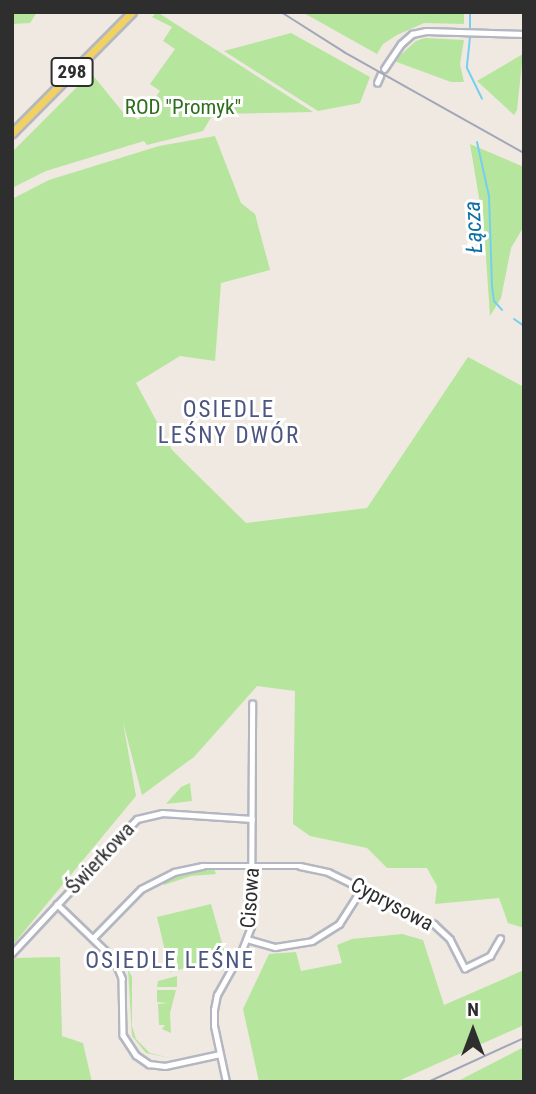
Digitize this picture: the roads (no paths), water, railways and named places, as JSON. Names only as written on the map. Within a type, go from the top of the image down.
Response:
[{"type":"main road","name":"298","points":[[12,133],[132,12]]},
{"type":"street","points":[[384,69],[401,44],[412,34],[426,31],[524,34]]},
{"type":"street","points":[[377,83],[380,76]]},
{"type":"street","name":"Cisowa","points":[[226,1082],[214,1026],[217,995],[247,939],[252,913],[252,704]]},
{"type":"street","name":"Świerkowa","points":[[12,953],[130,824],[145,815],[219,814],[252,819]]},
{"type":"street","name":"Cyprysowa","points":[[94,937],[135,894],[162,876],[195,867],[253,866],[316,868],[362,888],[434,924],[449,939],[465,968],[489,956],[500,939]]},
{"type":"street","points":[[247,939],[282,948],[312,941],[339,923],[362,888]]},
{"type":"street","points":[[57,904],[94,937],[119,968],[123,1035],[135,1055],[149,1063],[165,1066],[220,1054]]},
{"type":"waterway","name":"Łącza","points":[[470,12],[470,28]]},
{"type":"waterway","name":"Łącza","points":[[470,37],[467,68],[482,99]]},
{"type":"waterway","name":"Łącza","points":[[477,142],[489,196],[494,301],[502,310]]},
{"type":"waterway","name":"Łącza","points":[[514,319],[524,326]]},
{"type":"railway","points":[[281,12],[344,52],[524,153]]},
{"type":"railway","points":[[428,1082],[524,1038]]},
{"type":"district","name":"OSIEDLE LEŚNY DWÓR","points":[[229,423]]},
{"type":"district","name":"OSIEDLE LEŚNE","points":[[170,961]]},
{"type":"park label","name":"ROD \"Promyk\"","points":[[183,107]]}]
